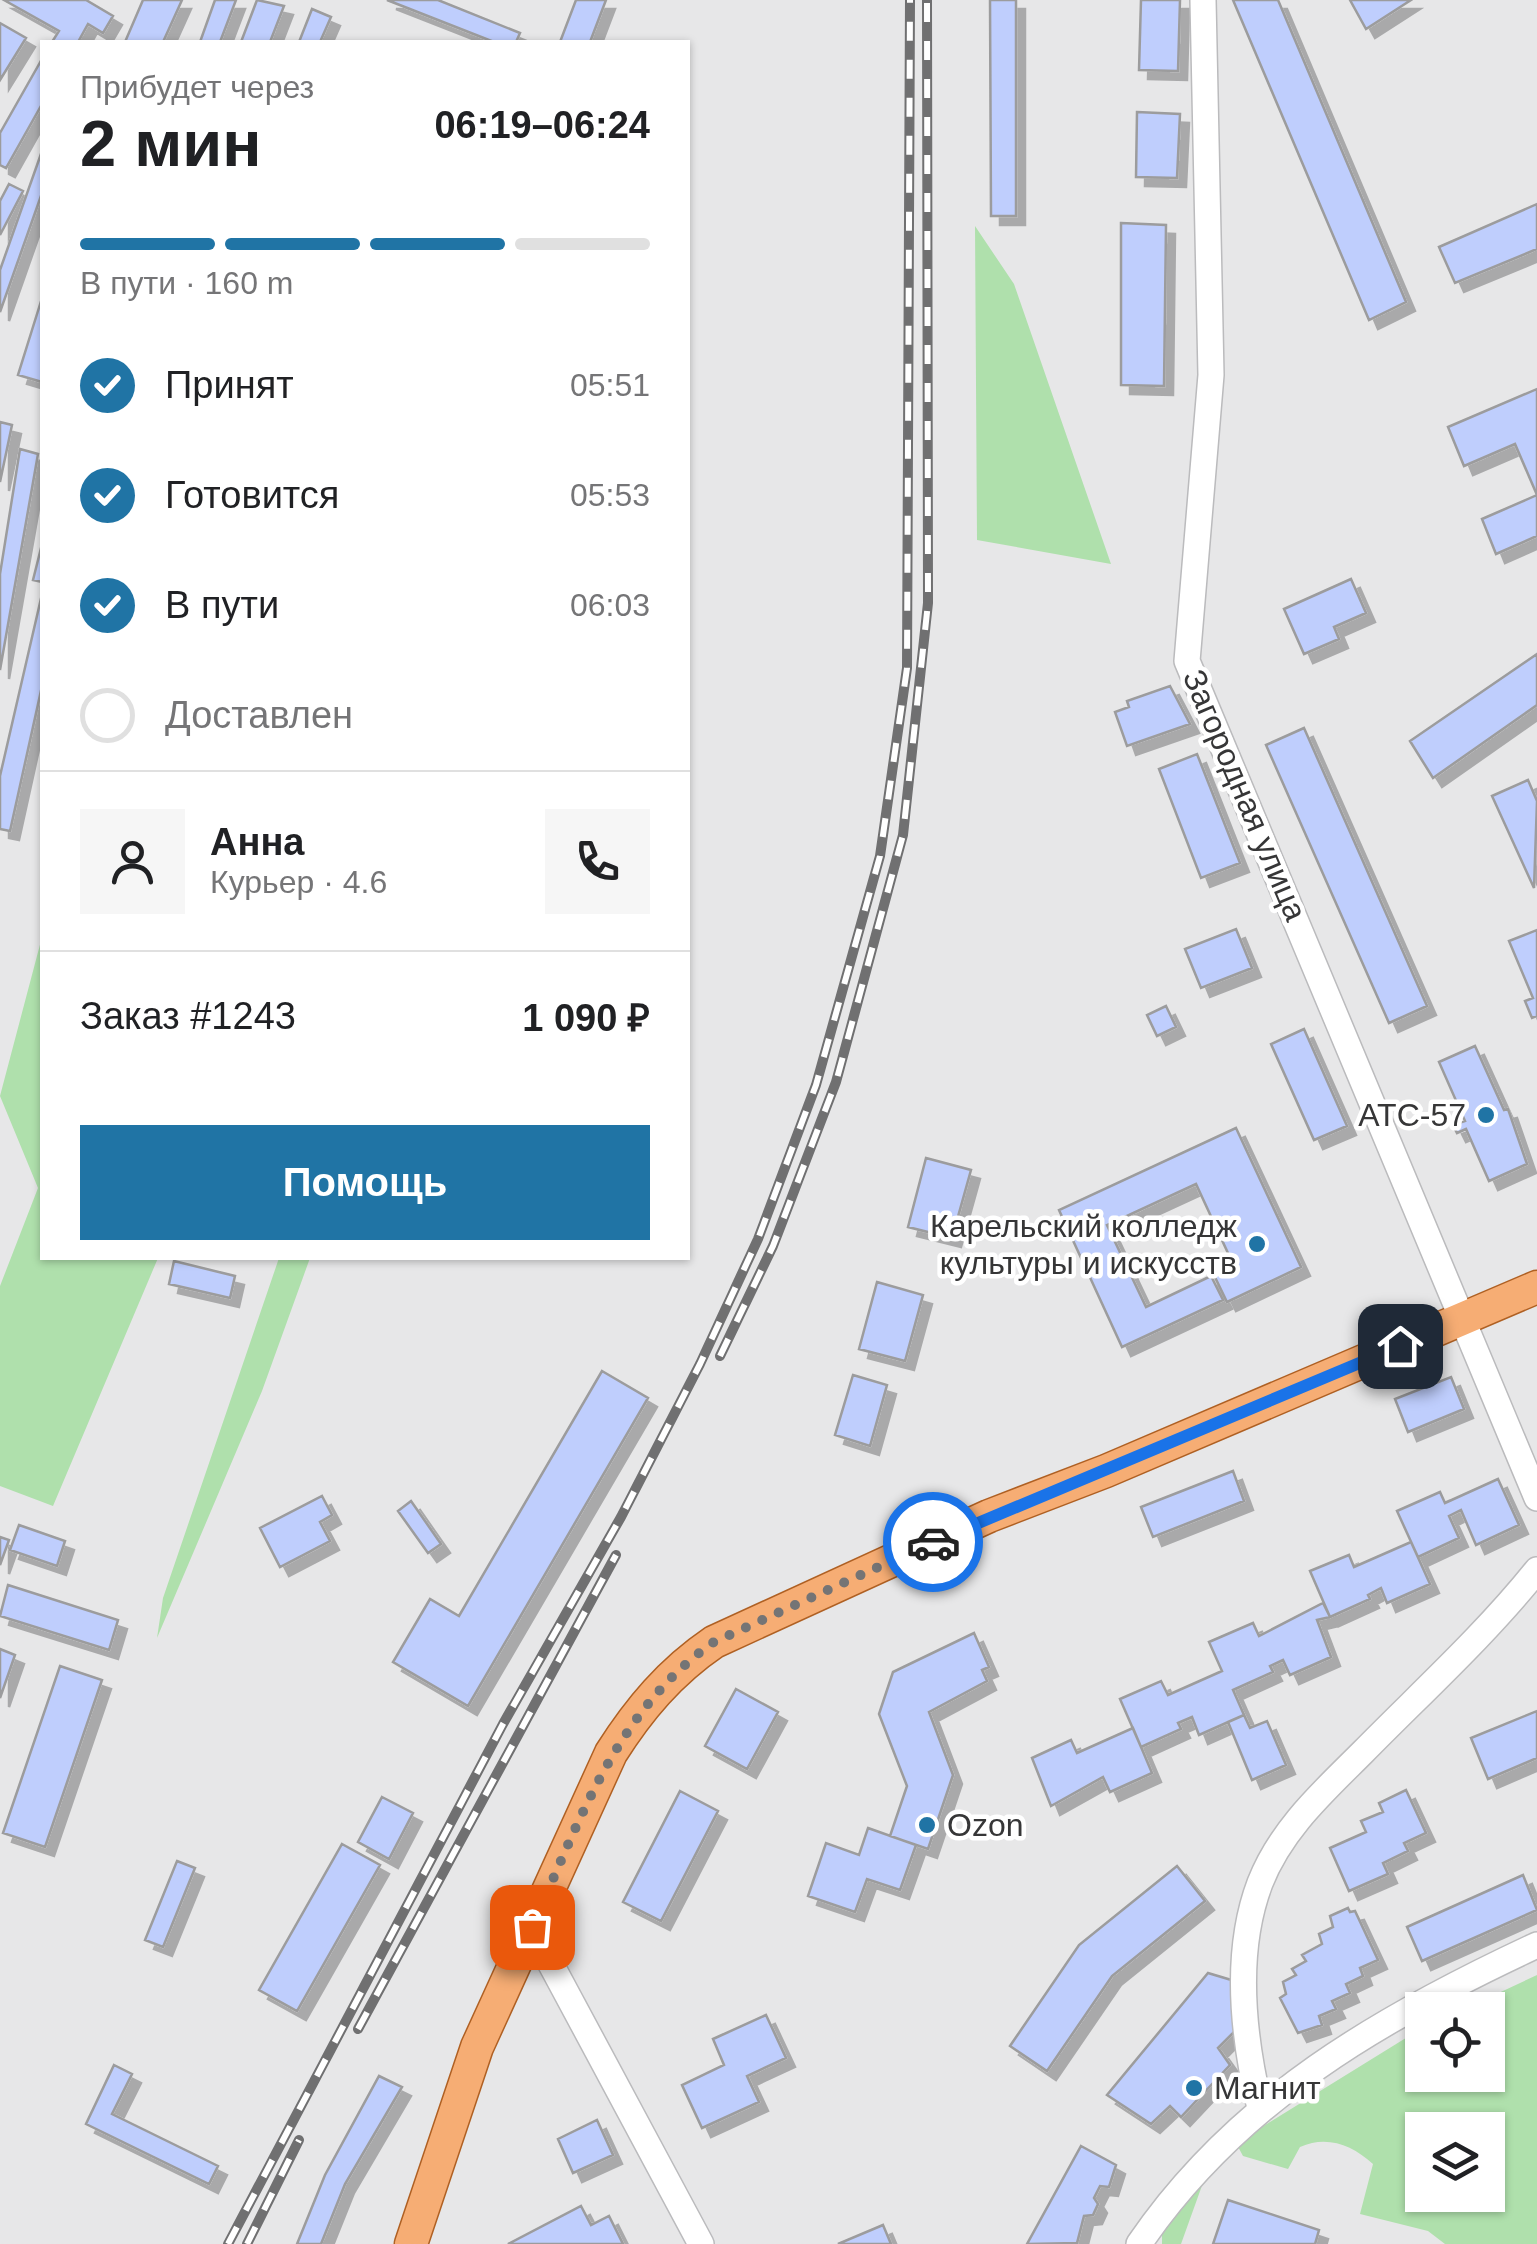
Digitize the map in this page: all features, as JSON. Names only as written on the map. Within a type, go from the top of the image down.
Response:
[{"type":"main road","points":[[411,2244],[477,2046],[612,1753],[634,1716],[683,1664],[714,1642],[989,1516],[1106,1471],[1537,1287]]},
{"type":"street","name":"Загородная улица","points":[[1203,0],[1211,374],[1187,661],[1465,1318],[1537,1498]]},
{"type":"street","points":[[1260,2108],[1243,2023],[1246,1953],[1260,1883],[1296,1820],[1496,1621],[1537,1570]]},
{"type":"street","points":[[532,1927],[701,2244]]},
{"type":"street","points":[[1139,2244],[1210,2153],[1260,2108],[1444,1988],[1537,1945]]},
{"type":"green space","points":[[975,226],[1014,284],[1111,564],[977,540]]},
{"type":"green space","points":[[40,945],[40,1260],[157,1260],[53,1506],[0,1486],[0,1286],[38,1188],[0,1096]]},
{"type":"green space","points":[[278,1260],[309,1260],[262,1391],[157,1638],[163,1598]]},
{"type":"green space","points":[[1537,1975],[1537,2244],[1445,2244],[1428,2231],[1360,2214],[1373,2164],[1339,2144],[1320,2142],[1300,2147],[1288,2169],[1243,2156],[1236,2143],[1405,2039],[1405,2092],[1505,2092],[1505,1992],[1501,1992]]},
{"type":"green space","points":[[1204,2180],[1181,2244],[1162,2244],[1162,2230]]},
{"type":"building","points":[[4,0],[86,0],[113,16],[103,33],[88,24],[79,40],[53,40],[59,31]]},
{"type":"building","points":[[143,0],[182,0],[164,40],[126,40]]},
{"type":"building","points":[[215,0],[236,0],[221,40],[201,40]]},
{"type":"building","points":[[257,0],[284,6],[271,40],[242,40]]},
{"type":"building","points":[[387,0],[438,0],[520,33],[517,40],[489,40]]},
{"type":"building","points":[[576,0],[606,0],[591,40],[561,40]]},
{"type":"building","points":[[990,0],[1016,0],[1016,216],[991,216]]},
{"type":"building","points":[[1141,0],[1180,0],[1178,71],[1139,70]]},
{"type":"building","points":[[1233,0],[1278,0],[1406,302],[1369,320]]},
{"type":"building","points":[[1350,0],[1411,0],[1366,29]]},
{"type":"building","points":[[312,9],[331,17],[321,40],[300,40]]},
{"type":"building","points":[[0,23],[26,38],[0,80]]},
{"type":"building","points":[[40,63],[40,108],[6,168],[0,165],[0,133]]},
{"type":"building","points":[[1137,112],[1180,114],[1177,178],[1136,177]]},
{"type":"building","points":[[40,157],[40,199],[0,312],[0,270]]},
{"type":"building","points":[[9,184],[23,191],[0,235],[0,201]]},
{"type":"building","points":[[1537,204],[1537,249],[1455,283],[1439,247]]},
{"type":"building","points":[[1121,223],[1166,225],[1164,386],[1121,385]]},
{"type":"building","points":[[40,304],[40,381],[18,375]]},
{"type":"building","points":[[1537,389],[1537,495],[1515,444],[1464,466],[1448,427]]},
{"type":"building","points":[[0,422],[12,425],[0,482]]},
{"type":"building","points":[[20,449],[38,454],[0,670],[0,574]]},
{"type":"building","points":[[1537,495],[1537,536],[1496,554],[1482,519]]},
{"type":"building","points":[[40,552],[40,582],[33,580]]},
{"type":"building","points":[[1351,579],[1366,613],[1334,627],[1339,639],[1304,654],[1284,609]]},
{"type":"building","points":[[40,603],[40,695],[10,831],[0,829],[0,776]]},
{"type":"building","points":[[1537,654],[1537,705],[1433,778],[1410,741]]},
{"type":"building","points":[[1170,686],[1190,724],[1127,746],[1115,712],[1129,707],[1127,701]]},
{"type":"building","points":[[1304,728],[1427,1006],[1389,1023],[1266,745]]},
{"type":"building","points":[[1197,754],[1240,863],[1201,878],[1159,769]]},
{"type":"building","points":[[1528,780],[1537,801],[1534,888],[1492,796]]},
{"type":"building","points":[[1236,929],[1252,968],[1201,988],[1185,949]]},
{"type":"building","points":[[1537,930],[1537,1016],[1532,1018],[1525,1001],[1533,998],[1509,941]]},
{"type":"building","points":[[1166,1006],[1176,1027],[1157,1036],[1147,1015]]},
{"type":"building","points":[[1304,1029],[1347,1126],[1314,1140],[1271,1044]]},
{"type":"building","name":"АТС-57","points":[[1475,1046],[1504,1110],[1508,1109],[1527,1164],[1489,1181],[1466,1129],[1457,1133],[1453,1125],[1465,1121],[1439,1062]]},
{"type":"building","name":"Карельский колледж культуры и искусств","points":[[1236,1128],[1301,1267],[1227,1302],[1213,1273],[1233,1264],[1196,1184],[1107,1225],[1146,1307],[1211,1276],[1223,1300],[1122,1347],[1059,1210]]},
{"type":"building","points":[[926,1158],[971,1170],[952,1238],[908,1227]]},
{"type":"building","points":[[174,1261],[235,1276],[230,1298],[169,1284]]},
{"type":"building","points":[[877,1282],[923,1295],[905,1361],[859,1349]]},
{"type":"building","points":[[602,1371],[648,1398],[468,1706],[393,1662],[430,1599],[459,1616]]},
{"type":"building","points":[[853,1375],[887,1385],[870,1446],[835,1435]]},
{"type":"building","points":[[1451,1377],[1464,1409],[1408,1432],[1395,1399]]},
{"type":"building","points":[[1233,1471],[1244,1501],[1153,1537],[1141,1507]]},
{"type":"building","points":[[1498,1479],[1519,1525],[1476,1545],[1461,1510],[1449,1516],[1459,1538],[1418,1557],[1397,1511],[1440,1492],[1445,1503]]},
{"type":"building","points":[[322,1496],[332,1515],[320,1522],[330,1541],[280,1567],[260,1528]]},
{"type":"building","points":[[411,1501],[441,1544],[428,1553],[398,1511]]},
{"type":"building","points":[[19,1525],[65,1541],[57,1566],[10,1550]]},
{"type":"building","points":[[0,1537],[9,1540],[0,1565]]},
{"type":"building","points":[[1411,1542],[1430,1584],[1387,1603],[1381,1588],[1368,1595],[1370,1599],[1330,1617],[1310,1571],[1349,1555],[1354,1567]]},
{"type":"building","points":[[8,1585],[118,1620],[109,1650],[0,1616]]},
{"type":"building","points":[[1323,1603],[1330,1617],[1317,1620],[1331,1657],[1290,1675],[1283,1660],[1270,1666],[1273,1672],[1233,1690],[1244,1715],[1199,1735],[1192,1717],[1178,1723],[1181,1729],[1141,1747],[1120,1699],[1161,1681],[1168,1695],[1222,1671],[1209,1642],[1253,1623],[1259,1636]]},
{"type":"building","points":[[974,1633],[989,1667],[982,1670],[987,1681],[929,1712],[953,1775],[928,1849],[890,1836],[907,1786],[879,1714],[893,1672]]},
{"type":"building","points":[[0,1649],[15,1655],[0,1698]]},
{"type":"building","points":[[60,1666],[102,1680],[45,1847],[3,1833]]},
{"type":"building","points":[[736,1689],[778,1712],[747,1769],[705,1746]]},
{"type":"building","points":[[1537,1711],[1537,1758],[1488,1779],[1471,1738]]},
{"type":"building","points":[[1244,1715],[1250,1728],[1267,1721],[1286,1765],[1252,1780],[1228,1722]]},
{"type":"building","points":[[1133,1728],[1152,1773],[1110,1792],[1103,1777],[1051,1806],[1032,1758],[1071,1740],[1077,1753]]},
{"type":"building","points":[[1406,1790],[1426,1833],[1404,1843],[1408,1851],[1383,1863],[1388,1874],[1349,1891],[1330,1848],[1366,1832],[1361,1821],[1383,1812],[1379,1803]]},
{"type":"building","points":[[680,1791],[718,1811],[661,1921],[623,1902]]},
{"type":"building","points":[[382,1797],[413,1813],[389,1859],[358,1842]]},
{"type":"building","points":[[868,1828],[916,1845],[900,1890],[867,1879],[855,1912],[808,1896],[826,1843],[859,1855]]},
{"type":"building","points":[[342,1844],[380,1865],[297,2011],[259,1990]]},
{"type":"building","points":[[177,1861],[195,1868],[163,1947],[145,1940]]},
{"type":"building","points":[[1177,1866],[1205,1901],[1112,1976],[1047,2071],[1010,2046],[1079,1945]]},
{"type":"building","points":[[1523,1875],[1537,1910],[1422,1961],[1407,1927]]},
{"type":"building","points":[[1348,1908],[1355,1911],[1378,1960],[1360,1968],[1363,1976],[1346,1984],[1350,1993],[1332,2001],[1336,2009],[1319,2016],[1322,2025],[1298,2033],[1280,1998],[1286,1994],[1283,1982],[1296,1975],[1292,1969],[1306,1961],[1302,1955],[1322,1944],[1319,1934],[1333,1927],[1330,1916]]},
{"type":"building","points":[[1208,1973],[1238,1982],[1236,2030],[1218,2048],[1230,2065],[1181,2117],[1170,2106],[1151,2124],[1107,2095]]},
{"type":"building","points":[[766,2015],[786,2058],[747,2076],[759,2102],[702,2128],[682,2085],[724,2065],[713,2039]]},
{"type":"building","points":[[114,2065],[132,2074],[112,2114],[218,2166],[209,2184],[86,2124]]},
{"type":"building","points":[[379,2076],[402,2087],[345,2184],[321,2244],[297,2244],[325,2175]]},
{"type":"building","points":[[597,2120],[613,2155],[573,2173],[558,2139]]},
{"type":"building","points":[[1081,2146],[1116,2165],[1109,2187],[1100,2186],[1094,2198],[1098,2204],[1093,2215],[1084,2216],[1077,2243],[1027,2244]]},
{"type":"building","points":[[1228,2200],[1319,2230],[1315,2244],[1213,2244]]},
{"type":"building","points":[[581,2206],[591,2225],[609,2216],[623,2244],[508,2244]]},
{"type":"building","points":[[883,2225],[891,2244],[838,2244]]},
{"type":"railway","points":[[228,2244],[503,1724],[621,1517],[700,1364],[758,1239],[816,1085],[880,856],[907,668],[910,0]]},
{"type":"railway","points":[[720,1356],[773,1246],[836,1082],[903,835],[928,603],[927,0]]},
{"type":"railway","points":[[358,2029],[616,1555]]},
{"type":"railway","points":[[247,2244],[299,2140]]},
{"type":"way so far","points":[[532,1927],[612,1753],[634,1716],[683,1664],[714,1642],[933,1542]]},
{"type":"place","name":"АТС-57","points":[[1486,1115]]},
{"type":"place","name":"Карельский колледж культуры и искусств","points":[[1257,1244]]},
{"type":"place","name":"Ozon","points":[[927,1825]]},
{"type":"place","name":"Магнит","points":[[1194,2088]]},
{"type":"route","points":[[933,1542],[1400,1346]]}]
